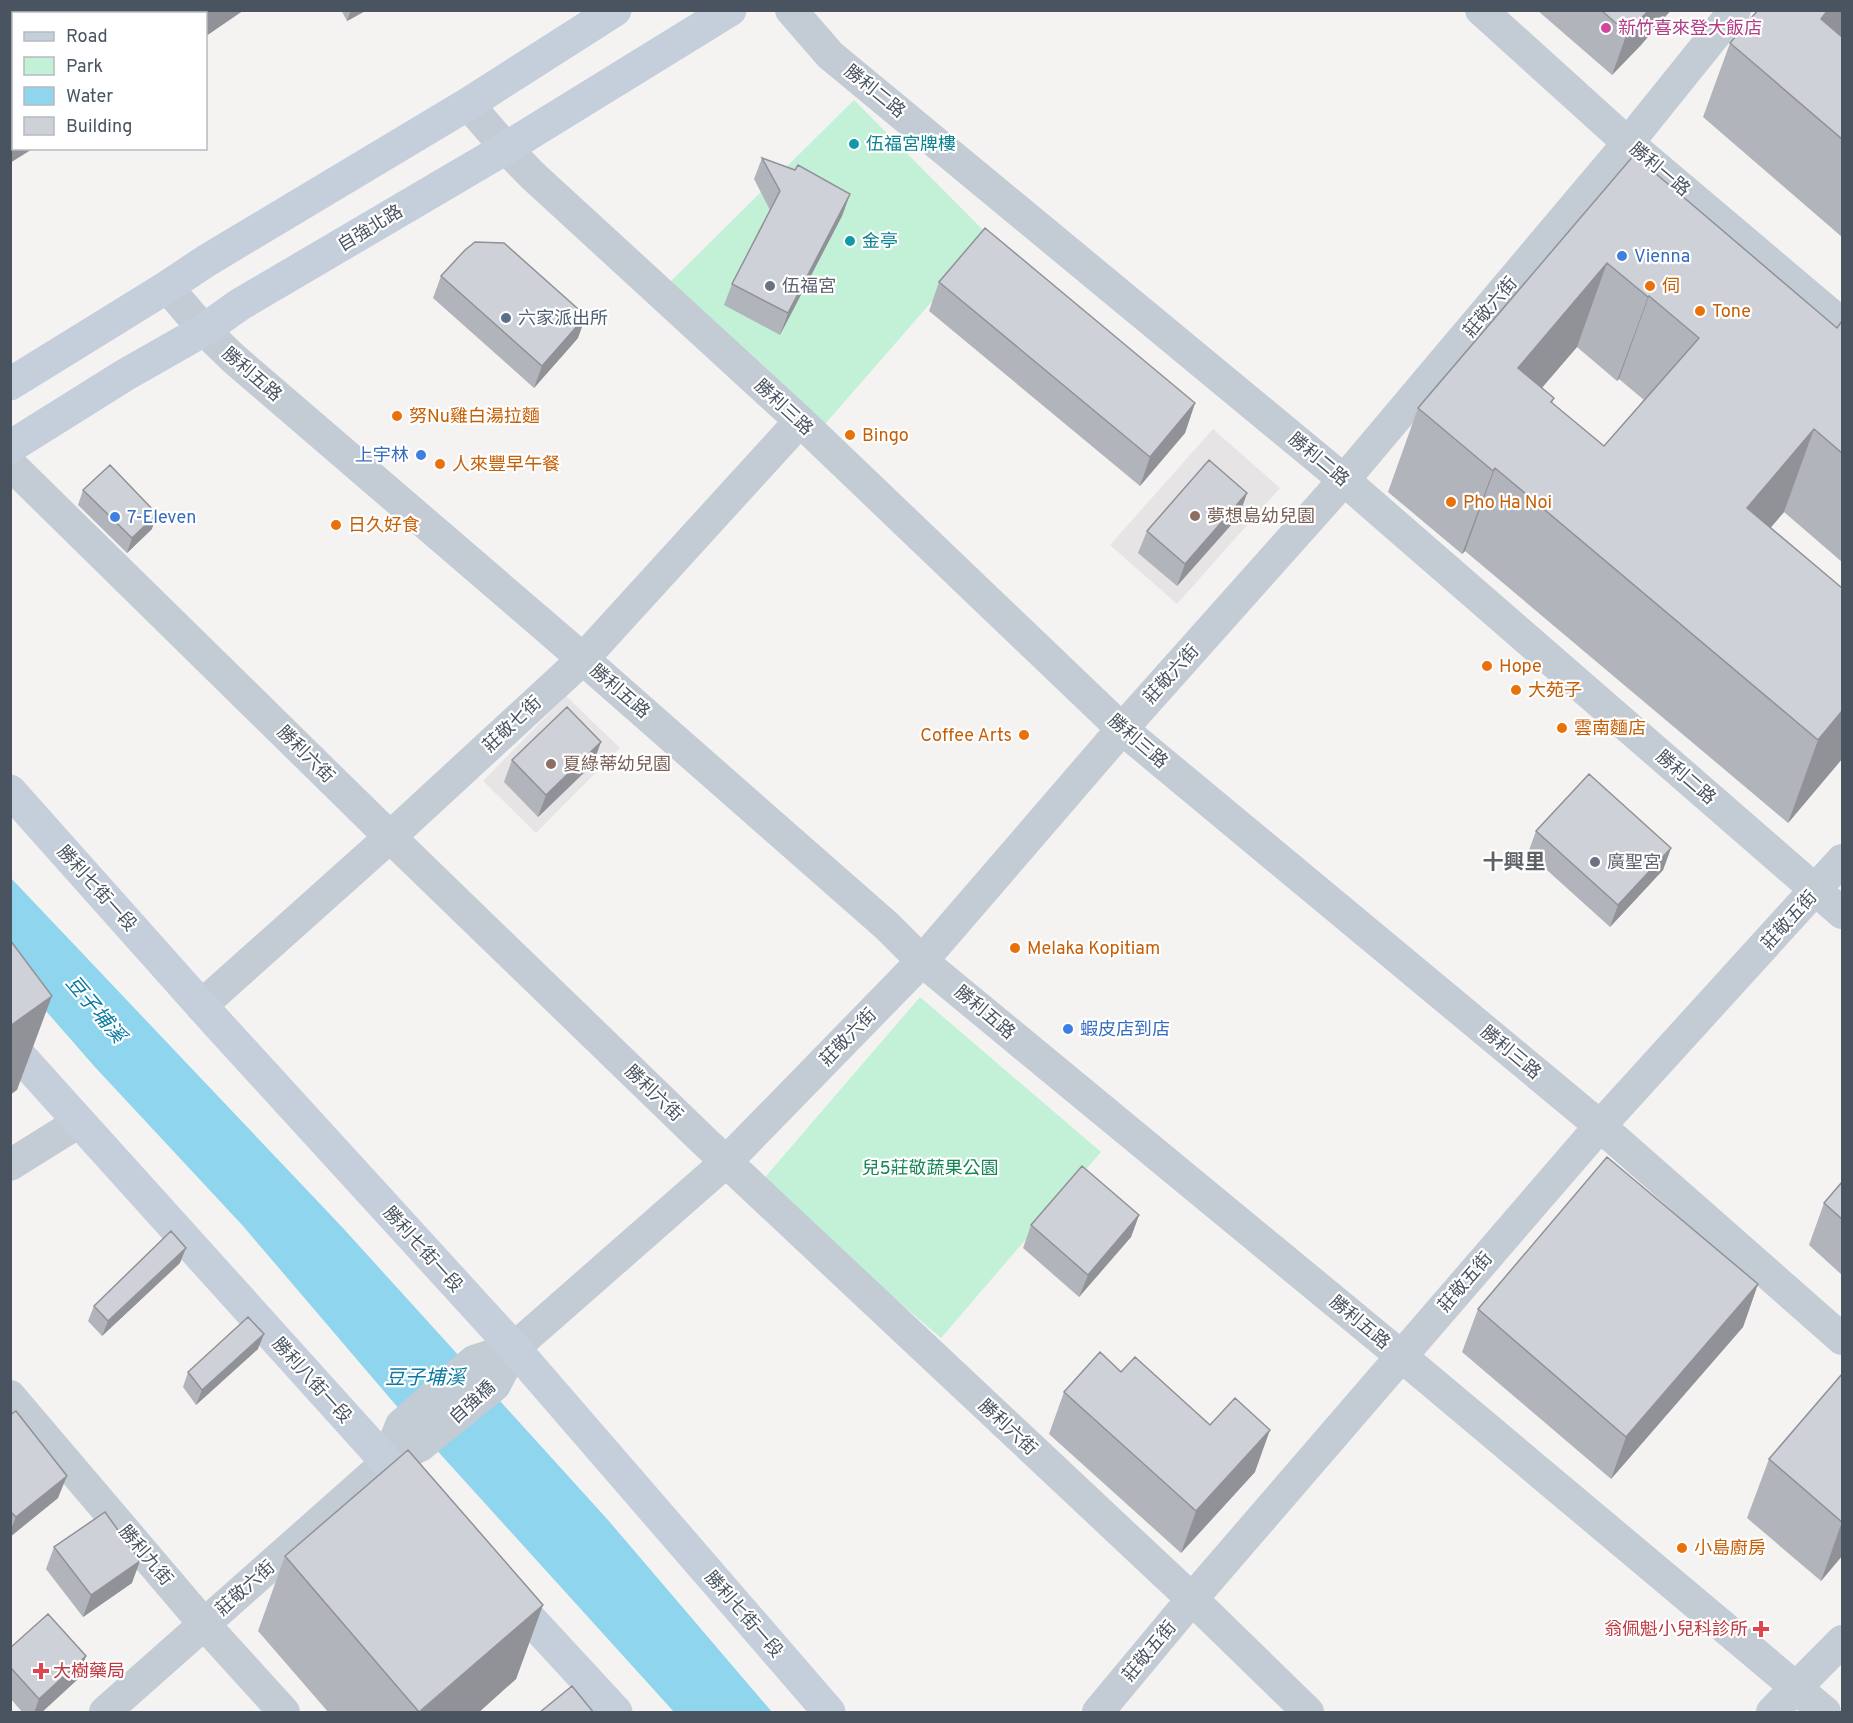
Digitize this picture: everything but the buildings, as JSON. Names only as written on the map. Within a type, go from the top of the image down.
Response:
[{"type":"street","points":[[10,384],[206,261],[468,104],[615,10]]},
{"type":"street","name":"自強北路","points":[[10,447],[125,375],[204,330],[239,305],[506,148],[730,10]]},
{"type":"street","name":"勝利二路","points":[[791,10],[830,55],[1344,480],[1842,913]]},
{"type":"street","name":"勝利一路","points":[[1481,10],[1628,143],[1842,324]]},
{"type":"street","name":"莊敬六街","points":[[514,1348],[726,1162],[922,961],[1122,729],[1344,480],[1628,143],[1735,10]]},
{"type":"street","name":"勝利三路","points":[[468,104],[532,175],[800,421],[1122,729],[1600,1126],[1842,1339]]},
{"type":"street","name":"勝利五路","points":[[167,287],[204,330],[233,358],[583,659],[869,911],[922,961],[1401,1356],[1825,1713]]},
{"type":"street","name":"莊敬七街","points":[[201,1006],[390,837],[583,659],[800,421]]},
{"type":"street","name":"勝利六街","points":[[10,464],[390,837],[726,1162],[1192,1599],[1308,1713]]},
{"type":"street","name":"勝利七街一段","points":[[10,791],[201,1006],[514,1348],[829,1713]]},
{"type":"street","name":"莊敬五街","points":[[1098,1713],[1192,1599],[1600,1126],[1842,860]]},
{"type":"street","name":"勝利八街一段","points":[[10,1045],[438,1519]]},
{"type":"street","points":[[10,1165],[79,1122]]},
{"type":"street","name":"自強橋","points":[[386,1463],[474,1361],[514,1348]]},
{"type":"street","name":"自強橋","points":[[410,1436],[495,1385],[514,1348]]},
{"type":"street","name":"勝利九街","points":[[10,1396],[204,1624],[284,1713]]},
{"type":"street","name":"莊敬六街","points":[[105,1713],[386,1463]]},
{"type":"street","points":[[487,1572],[616,1713]]},
{"type":"street","points":[[1772,1713],[1842,1641]]},
{"type":"shaded area","name":"夢想島幼兒園","points":[[1213,429],[1280,488],[1177,604],[1110,545]]},
{"type":"shaded area","name":"夏綠蒂幼兒園","points":[[566,696],[620,748],[536,833],[483,781]]},
{"type":"green space","points":[[854,100],[989,236],[819,431],[670,282]]},
{"type":"green space","name":"兒5莊敬蔬果公園","points":[[920,997],[1101,1152],[941,1338],[760,1183]]},
{"type":"water","name":"豆子埔溪","points":[[10,877],[342,1227],[608,1520],[772,1712],[674,1712],[394,1403],[243,1226],[94,1066],[11,971]]},
{"type":"place","name":"新竹喜來登大飯店","points":[[1606,28]]},
{"type":"place","name":"伍福宮牌樓","points":[[854,144]]},
{"type":"place","name":"金亭","points":[[850,241]]},
{"type":"place","name":"Vienna","points":[[1622,256]]},
{"type":"place","name":"伍福宮","points":[[770,286]]},
{"type":"place","name":"伺","points":[[1650,286]]},
{"type":"place","name":"Tone","points":[[1700,311]]},
{"type":"place","name":"六家派出所","points":[[506,318]]},
{"type":"place","name":"努Nu雞白湯拉麵","points":[[397,416]]},
{"type":"place","name":"Bingo","points":[[850,435]]},
{"type":"place","name":"上宇林","points":[[421,455]]},
{"type":"place","name":"人來豐早午餐","points":[[440,464]]},
{"type":"place","name":"Pho Ha Noi","points":[[1451,502]]},
{"type":"place","name":"夢想島幼兒園","points":[[1195,516]]},
{"type":"place","name":"7-Eleven","points":[[115,517]]},
{"type":"place","name":"日久好食","points":[[336,525]]},
{"type":"place","name":"Hope","points":[[1487,666]]},
{"type":"place","name":"大苑子","points":[[1516,690]]},
{"type":"place","name":"雲南麵店","points":[[1562,728]]},
{"type":"place","name":"Coffee Arts","points":[[1024,735]]},
{"type":"place","name":"夏綠蒂幼兒園","points":[[551,764]]},
{"type":"place","name":"廣聖宮","points":[[1595,862]]},
{"type":"place","name":"Melaka Kopitiam","points":[[1015,948]]},
{"type":"place","name":"蝦皮店到店","points":[[1068,1029]]},
{"type":"place","name":"小島廚房","points":[[1682,1548]]},
{"type":"place","name":"翁佩魁小兒科診所","points":[[1761,1629]]},
{"type":"place","name":"大樹藥局","points":[[41,1671]]},
{"type":"district","name":"十興里","points":[[1514,862]]}]
